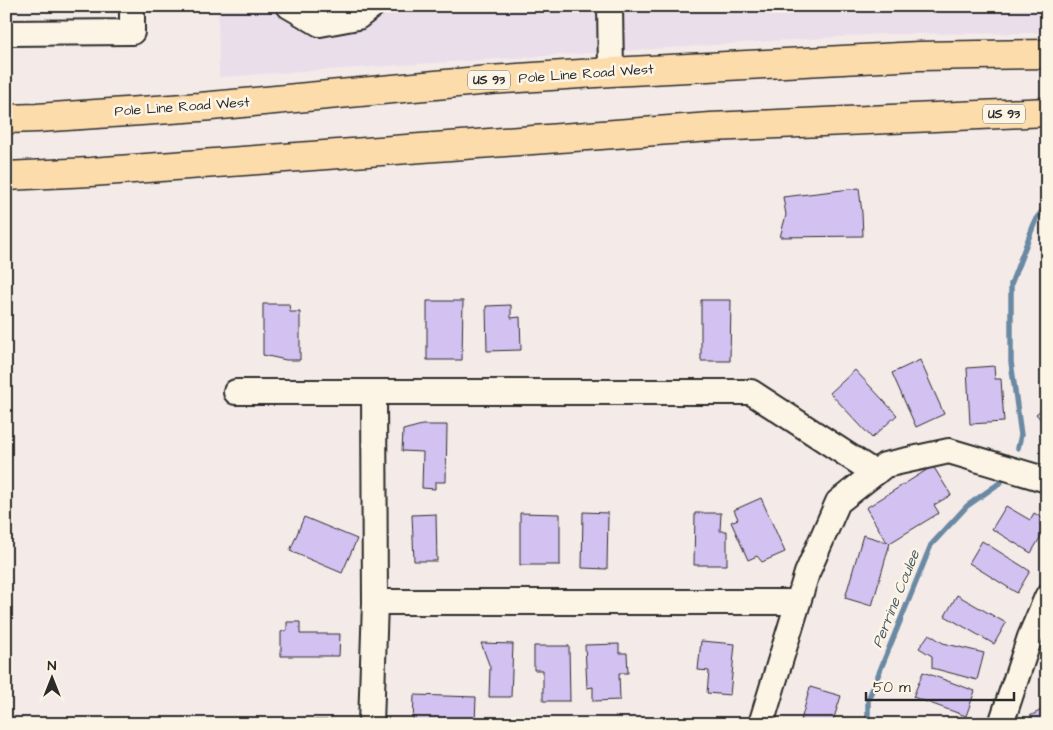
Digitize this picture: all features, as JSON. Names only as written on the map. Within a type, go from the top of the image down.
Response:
[{"type":"highway","name":"Pole Line Road West","points":[[6,119],[200,107],[489,80],[611,72],[919,56],[1047,54]]},
{"type":"highway","name":"US 93","points":[[6,176],[711,127],[1047,112]]},
{"type":"street","points":[[6,33],[132,32],[132,6]]},
{"type":"street","points":[[294,7],[320,24],[358,17],[372,6]]},
{"type":"street","points":[[610,6],[611,72]]},
{"type":"street","points":[[236,392],[751,392],[876,473]]},
{"type":"street","points":[[372,724],[375,602],[374,392]]},
{"type":"street","points":[[762,724],[807,574],[838,502],[885,465],[949,451],[1047,480]]},
{"type":"street","points":[[1001,724],[1030,637],[1047,597]]},
{"type":"street","points":[[375,602],[798,602]]},
{"type":"shaded area","points":[[218,6],[1047,6],[1047,33],[884,34],[219,77]]},
{"type":"building","points":[[859,188],[863,236],[780,237],[786,215],[783,197]]},
{"type":"building","points":[[701,300],[731,300],[730,361],[701,361]]},
{"type":"building","points":[[427,301],[463,301],[462,360],[427,360]]},
{"type":"building","points":[[263,304],[289,304],[290,312],[300,312],[300,360],[286,360],[263,355]]},
{"type":"building","points":[[511,305],[511,318],[520,317],[521,350],[487,351],[486,306]]},
{"type":"building","points":[[920,360],[944,414],[916,427],[892,373]]},
{"type":"building","points":[[994,366],[995,379],[1001,379],[1004,422],[970,424],[967,368]]},
{"type":"building","points":[[855,370],[897,415],[872,438],[830,393]]},
{"type":"building","points":[[1047,405],[1047,427],[1036,414]]},
{"type":"building","points":[[422,425],[447,425],[446,482],[435,482],[435,489],[422,488],[423,452],[402,451],[403,430]]},
{"type":"building","points":[[933,466],[951,495],[934,505],[939,513],[888,544],[866,508]]},
{"type":"building","points":[[761,498],[785,552],[762,562],[757,556],[748,560],[731,522],[738,519],[734,510]]},
{"type":"building","points":[[1006,506],[1030,520],[1034,513],[1047,521],[1047,526],[1031,553],[992,529]]},
{"type":"building","points":[[583,512],[608,513],[607,569],[582,568]]},
{"type":"building","points":[[520,513],[560,514],[560,565],[520,565]]},
{"type":"building","points":[[695,513],[721,513],[720,531],[727,531],[727,565],[694,565]]},
{"type":"building","points":[[436,514],[437,561],[414,561],[412,515]]},
{"type":"building","points":[[304,517],[357,539],[342,573],[290,551]]},
{"type":"building","points":[[863,535],[890,543],[872,606],[845,598]]},
{"type":"building","points":[[982,541],[1030,571],[1017,593],[969,563]]},
{"type":"building","points":[[957,595],[1006,623],[994,644],[945,616]]},
{"type":"building","points":[[287,622],[300,622],[300,634],[340,634],[339,656],[281,656],[281,632],[287,630]]},
{"type":"building","points":[[929,634],[943,643],[984,653],[977,680],[932,668],[932,656],[919,648]]},
{"type":"building","points":[[701,641],[735,644],[730,695],[707,693],[709,671],[698,670]]},
{"type":"building","points":[[481,643],[513,644],[511,697],[489,697],[490,667]]},
{"type":"building","points":[[619,644],[619,653],[627,653],[628,673],[619,673],[620,700],[593,701],[593,687],[587,688],[585,645]]},
{"type":"building","points":[[534,646],[569,646],[570,701],[543,701],[543,670],[534,670]]},
{"type":"building","points":[[923,672],[975,691],[966,716],[913,697]]},
{"type":"building","points":[[810,687],[841,696],[832,724],[800,724]]},
{"type":"building","points":[[414,695],[476,697],[475,724],[413,724]]},
{"type":"building","points":[[1047,707],[1047,724],[1034,724],[1030,716]]},
{"type":"building","points":[[294,720],[333,720],[333,724],[294,724]]},
{"type":"waterway","name":"Perrine Coulee","points":[[1040,6],[1043,17]]},
{"type":"waterway","name":"Perrine Coulee","points":[[1018,448],[1021,435],[1011,362],[1011,284],[1036,219],[1047,205]]},
{"type":"waterway","name":"Perrine Coulee","points":[[868,724],[868,700],[931,545],[967,506],[1001,482]]}]
